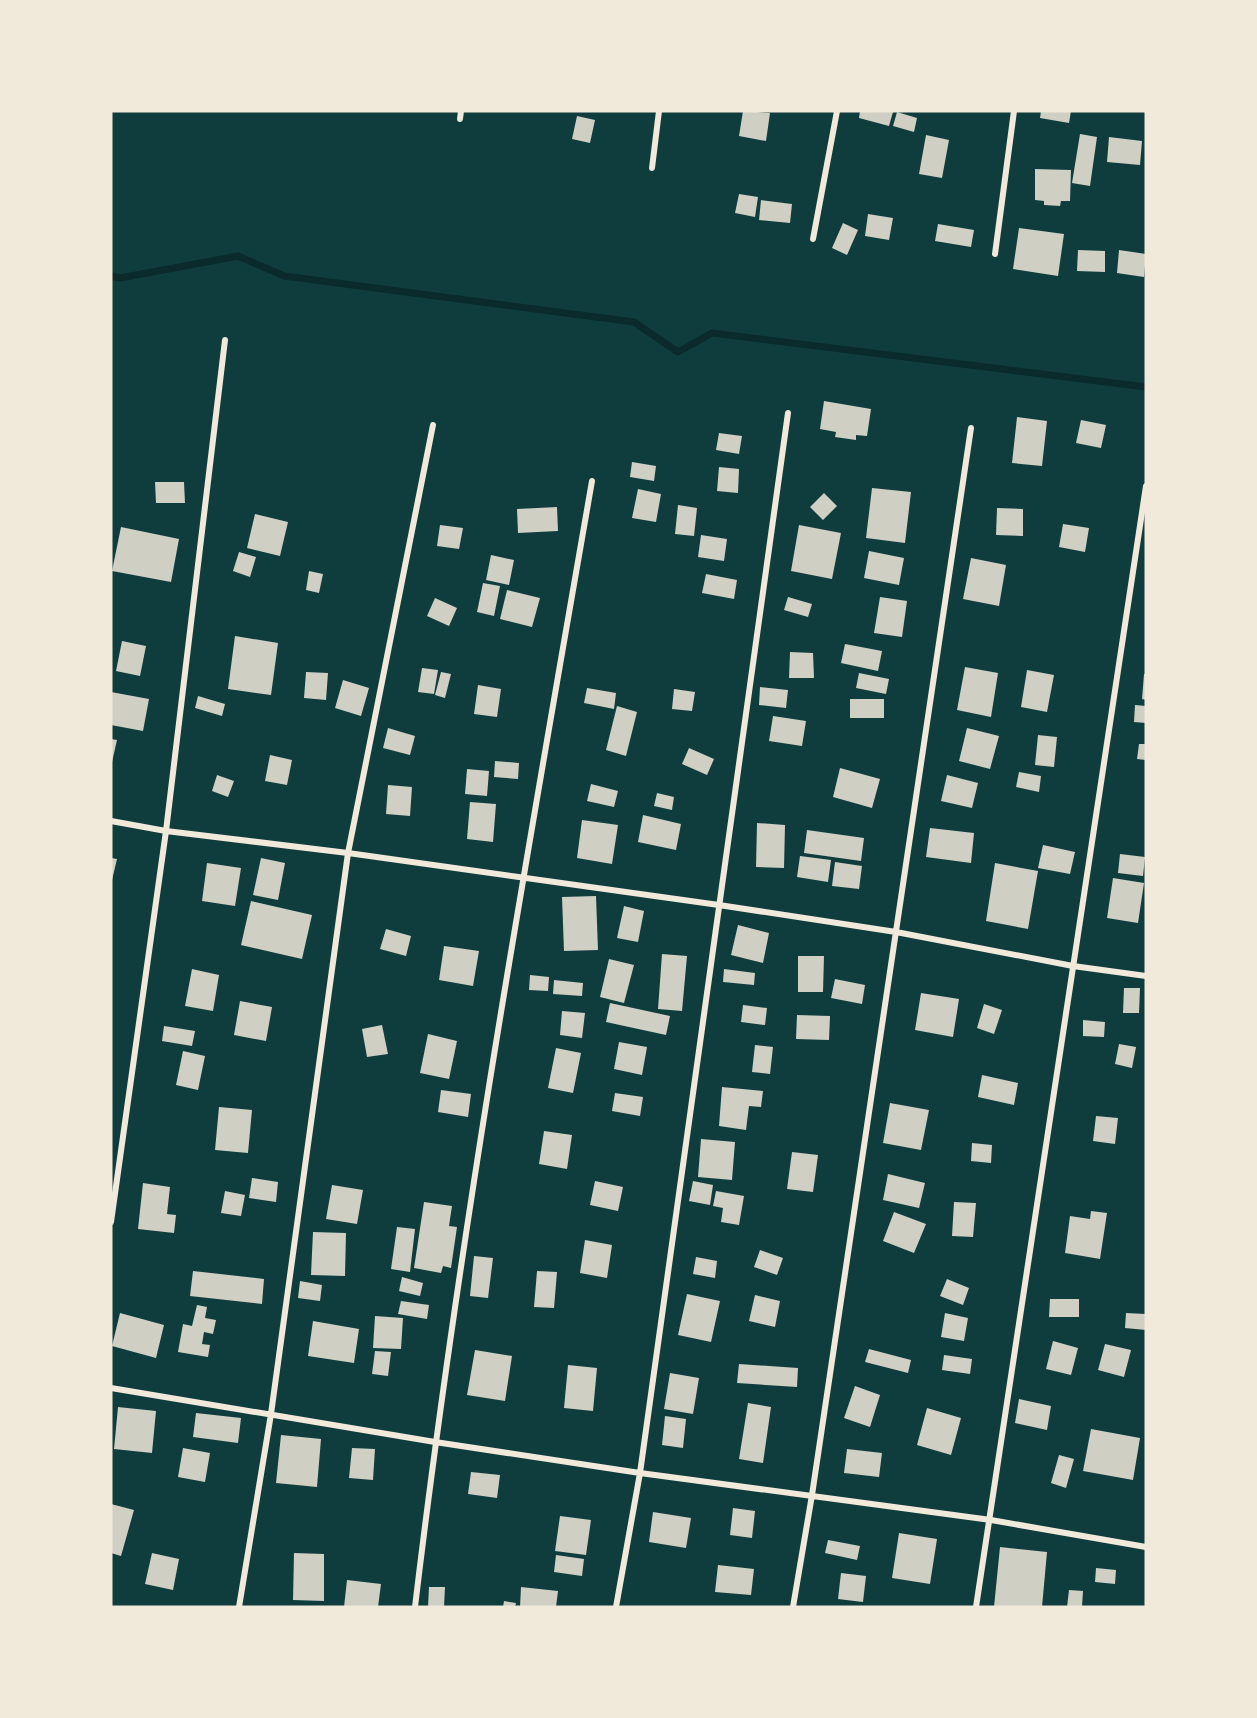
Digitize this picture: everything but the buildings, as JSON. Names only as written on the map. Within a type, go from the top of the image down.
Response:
[{"type":"street","points":[[460,120],[461,111]]},
{"type":"street","points":[[652,168],[659,111]]},
{"type":"street","points":[[813,238],[837,111]]},
{"type":"street","points":[[996,254],[1014,111]]},
{"type":"street","points":[[111,1222],[166,831],[225,340]]},
{"type":"street","points":[[616,1607],[640,1473],[788,413]]},
{"type":"street","points":[[239,1607],[271,1414],[348,853],[433,425]]},
{"type":"street","points":[[793,1607],[812,1495],[971,428]]},
{"type":"street","points":[[415,1607],[435,1442],[523,878],[592,482]]},
{"type":"street","points":[[976,1607],[1146,486]]},
{"type":"street","points":[[111,821],[166,831],[348,853],[719,905],[896,932],[1073,966],[1146,976]]},
{"type":"street","points":[[111,1388],[435,1442],[640,1473],[991,1520],[1146,1547]]},
{"type":"waterway","points":[[111,276],[120,278],[238,256],[284,276],[634,322],[678,352],[712,333],[1146,387]]}]
